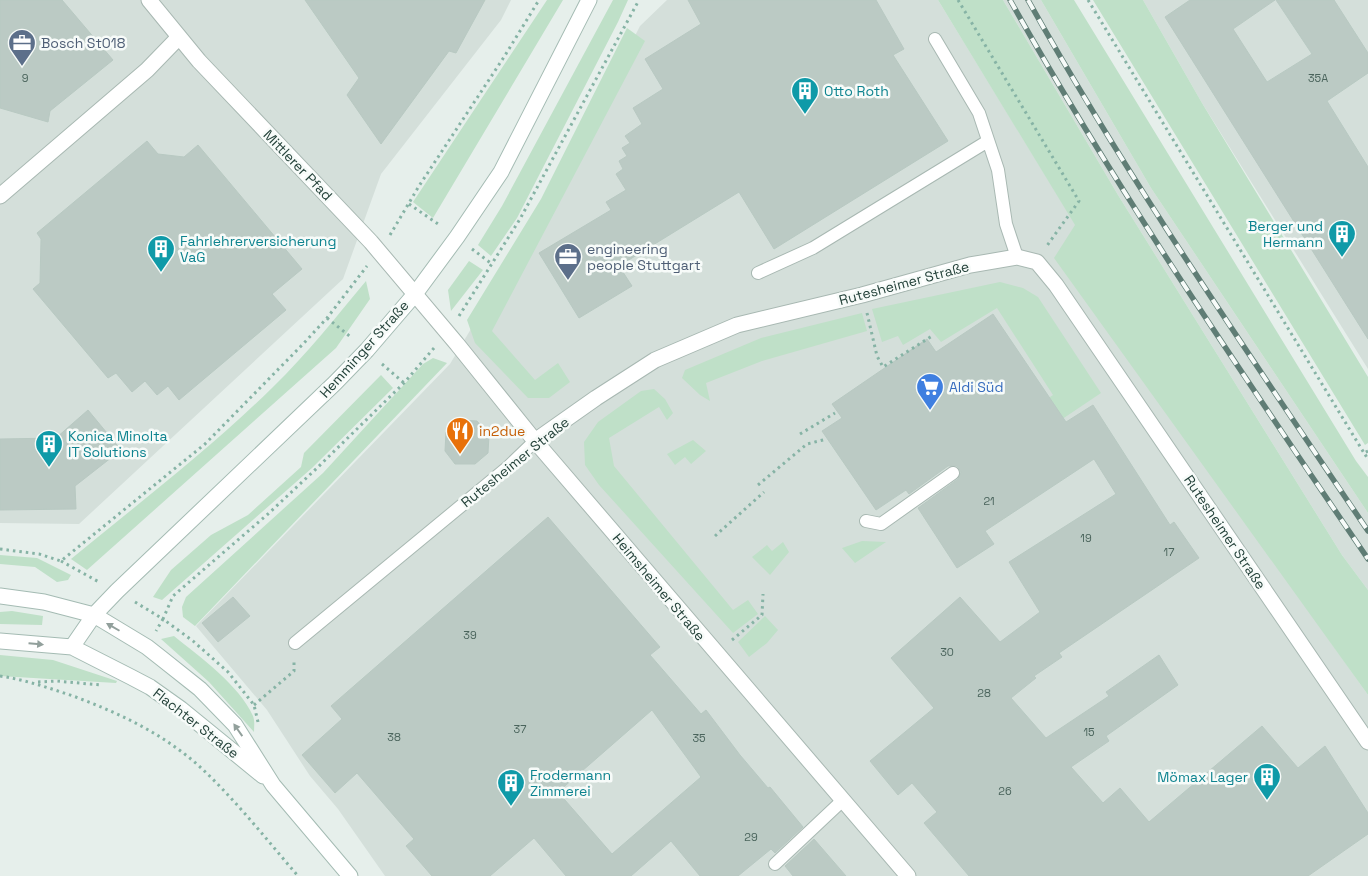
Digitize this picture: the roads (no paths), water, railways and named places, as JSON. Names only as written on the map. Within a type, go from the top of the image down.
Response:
[{"type":"street","name":"Mittlerer Pfad","points":[[149,0],[199,61],[379,251],[415,294]]},
{"type":"street","name":"Hemminger Straße","points":[[72,647],[94,615],[158,551],[335,383],[367,350],[415,294],[501,172],[589,0]]},
{"type":"street","points":[[0,196],[147,70],[179,37]]},
{"type":"street","name":"Rutesheimer Straße","points":[[535,442],[596,398],[655,360],[737,325],[862,295],[970,265],[1017,257],[1037,262],[1062,293],[1368,742]]},
{"type":"street","name":"Heimsheimer Straße","points":[[415,294],[535,442],[908,876]]},
{"type":"street","name":"Flachter Straße","points":[[0,596],[44,602],[94,615],[148,647],[200,689],[235,725],[273,786],[350,876]]},
{"type":"street","name":"Flachter Straße","points":[[0,641],[72,647],[150,687],[182,709],[273,786]]},
{"type":"lane","points":[[935,40],[979,113],[998,170],[1006,224],[1017,257]]},
{"type":"lane","points":[[758,273],[812,248],[988,141]]},
{"type":"lane","name":"Rutesheimer Straße","points":[[295,643],[535,442]]},
{"type":"lane","points":[[866,521],[881,524],[953,473]]},
{"type":"lane","points":[[775,864],[843,800]]},
{"type":"railway","points":[[1010,0],[1051,72],[1138,213],[1229,353],[1368,559]]},
{"type":"railway","points":[[1028,0],[1108,136],[1192,269],[1368,531]]},
{"type":"place","name":"Bosch St018","points":[[22,67]]},
{"type":"place","name":"Otto Roth","points":[[805,115]]},
{"type":"place","name":"Berger und Hermann","points":[[1342,258]]},
{"type":"place","name":"Fahrlehrerversicherung VaG","points":[[161,273]]},
{"type":"place","name":"engineering people Stuttgart","points":[[568,281]]},
{"type":"place","name":"Aldi Süd","points":[[930,411]]},
{"type":"place","name":"in2due","points":[[460,455]]},
{"type":"place","name":"Konica Minolta IT Solutions","points":[[49,468]]},
{"type":"place","name":"Mömax Lager","points":[[1267,801]]},
{"type":"place","name":"Frodermann Zimmerei","points":[[511,807]]}]
